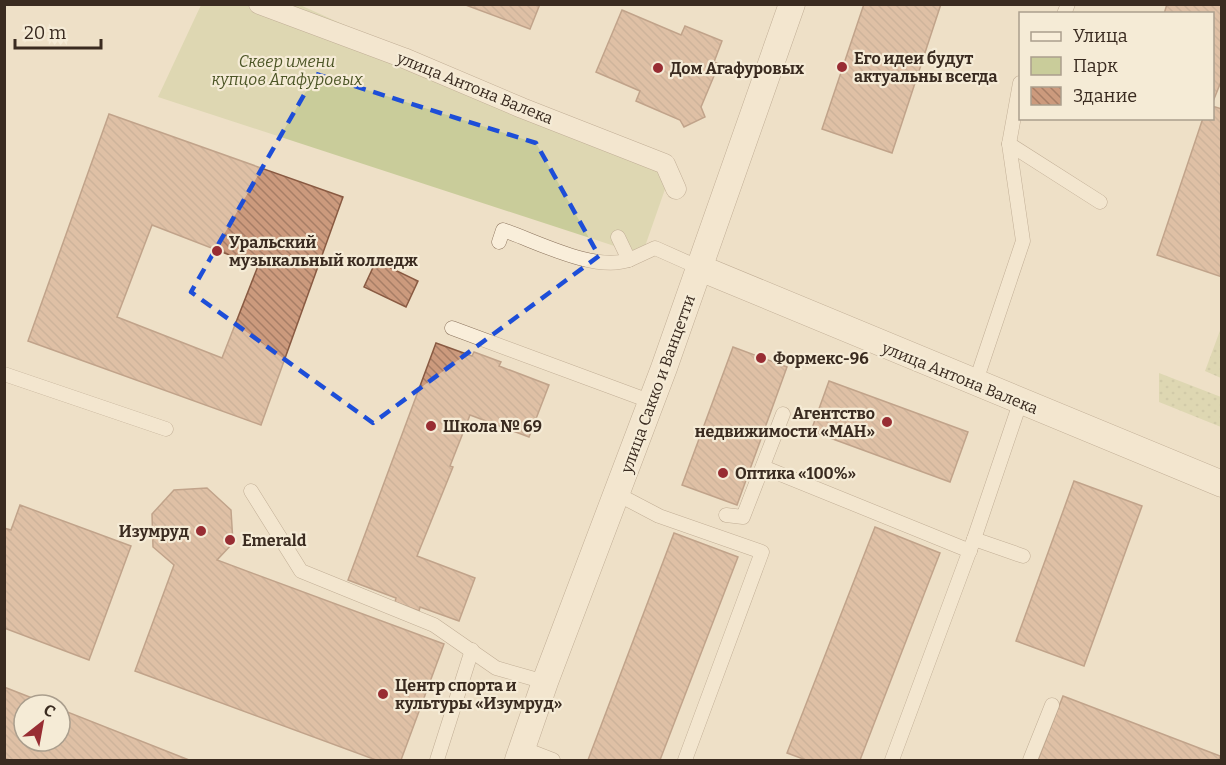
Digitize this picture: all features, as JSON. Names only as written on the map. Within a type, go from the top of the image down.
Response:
[{"type":"street","name":"улица Антона Валека","points":[[259,4],[404,58],[664,164],[676,189]]},
{"type":"street","name":"улица Сакко и Ванцетти","points":[[520,754],[545,682],[652,402],[792,4]]},
{"type":"street","name":"улица Антона Валека","points":[[700,268],[1020,403],[1221,484]]},
{"type":"lane","points":[[975,384],[1023,241],[1009,144],[1019,89]]},
{"type":"lane","points":[[1009,144],[1100,202]]},
{"type":"lane","points":[[499,242],[503,230],[596,263],[615,265],[655,248],[700,268]]},
{"type":"lane","points":[[618,237],[629,260]]},
{"type":"lane","points":[[452,328],[652,402]]},
{"type":"lane","points":[[4,374],[166,429]]},
{"type":"lane","points":[[892,760],[972,545],[1020,403]]},
{"type":"lane","points":[[726,515],[743,517],[783,414]]},
{"type":"lane","points":[[763,467],[972,545],[1023,556]]},
{"type":"lane","points":[[251,491],[301,571],[434,625],[496,668],[545,682]]},
{"type":"lane","points":[[617,494],[659,516],[762,552],[685,760]]},
{"type":"lane","points":[[437,760],[472,650]]},
{"type":"lane","points":[[1030,760],[1052,705]]},
{"type":"lane","points":[[520,754],[553,760]]},
{"type":"highlighted area","points":[[316,74],[536,143],[599,256],[373,423],[191,292]]},
{"type":"green space","name":"Сквер имени купцов Агафуровых","points":[[201,5],[300,5],[671,172],[642,255],[158,97]]},
{"type":"green space","points":[[1221,328],[1221,378],[1205,371]]},
{"type":"green space","points":[[1159,373],[1221,397],[1221,427],[1159,402]]},
{"type":"building","points":[[463,4],[540,4],[530,29]]},
{"type":"building","points":[[864,4],[941,4],[892,153],[822,129]]},
{"type":"building","points":[[1167,4],[1222,4],[1222,79],[1214,99],[1214,12],[1165,12]]},
{"type":"building","name":"Дом Агафуровых","points":[[622,10],[681,35],[685,26],[722,41],[714,62],[719,64],[701,107],[705,117],[684,127],[680,120],[636,101],[640,91],[596,72]]},
{"type":"building","points":[[1214,107],[1222,109],[1222,277],[1157,255],[1202,120],[1214,120]]},
{"type":"building","points":[[109,114],[343,197],[261,425],[28,341]],"holes":[[[152,225],[258,266],[222,358],[117,317]]]},
{"type":"building","points":[[376,261],[418,281],[406,307],[364,287]]},
{"type":"building","points":[[436,343],[472,356],[474,352],[501,362],[499,366],[549,385],[529,437],[470,415],[450,466],[453,467],[417,556],[475,578],[459,621],[420,607],[419,611],[395,602],[396,598],[348,580]]},
{"type":"building","points":[[733,347],[787,367],[737,505],[682,485]]},
{"type":"building","points":[[829,381],[968,432],[950,482],[811,431]]},
{"type":"building","points":[[1074,481],[1142,506],[1084,666],[1016,641]]},
{"type":"building","points":[[207,488],[231,510],[233,543],[217,560],[444,644],[401,760],[376,760],[135,671],[174,565],[153,547],[152,514],[174,490]]},
{"type":"building","points":[[20,505],[131,546],[89,660],[4,628],[4,528],[11,530]]},
{"type":"building","points":[[875,527],[940,553],[860,760],[806,760],[787,753]]},
{"type":"building","points":[[674,533],[738,557],[660,760],[588,760]]},
{"type":"building","points":[[4,687],[19,693],[12,693],[12,753],[72,753],[72,714],[189,760],[10,760],[4,758]]},
{"type":"building","points":[[1063,696],[1220,756],[1219,760],[1038,760]]},
{"type":"place","name":"Его идеи будут актуальны всегда","points":[[842,67]]},
{"type":"place","name":"Дом Агафуровых","points":[[658,68]]},
{"type":"place","name":"Уральский музыкальный колледж","points":[[217,251]]},
{"type":"place","name":"Формекс-96","points":[[761,358]]},
{"type":"place","name":"Агентство недвижимости «МАН»","points":[[887,422]]},
{"type":"place","name":"Школа № 69","points":[[431,426]]},
{"type":"place","name":"Оптика «100%»","points":[[723,473]]},
{"type":"place","name":"Изумруд","points":[[201,531]]},
{"type":"place","name":"Emerald","points":[[230,540]]},
{"type":"place","name":"Центр спорта и культуры «Изумруд»","points":[[383,694]]}]
